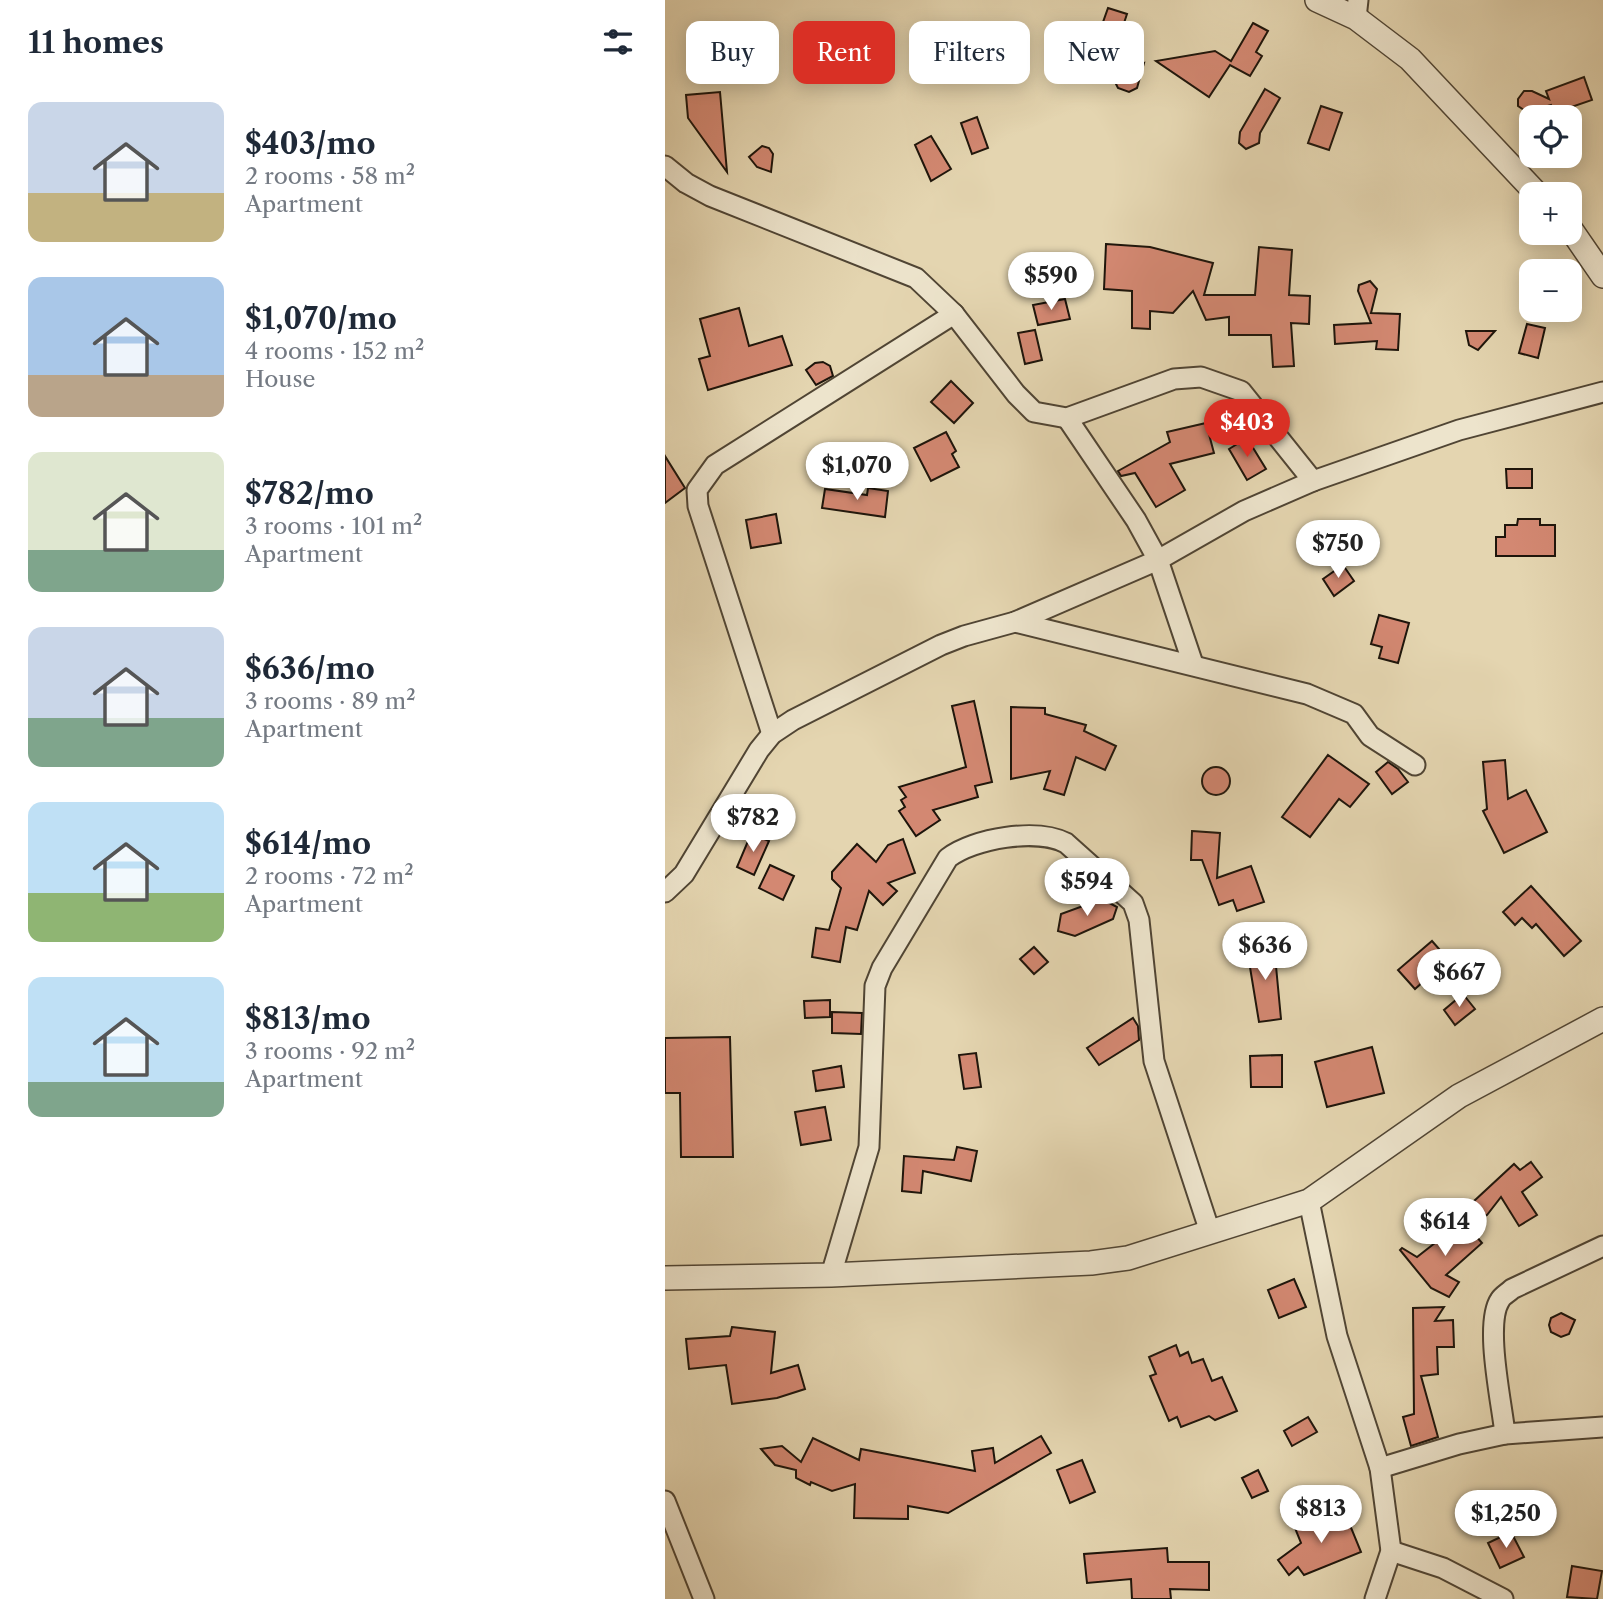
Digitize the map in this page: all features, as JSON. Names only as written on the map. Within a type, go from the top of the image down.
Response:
[{"type":"street","points":[[1317,0],[1357,9],[1410,60],[1526,182]]},
{"type":"street","points":[[665,166],[686,183],[710,196],[916,278],[954,314],[1016,394],[1034,412],[1067,418],[1174,379],[1201,377],[1223,382],[1241,391],[1313,481]]},
{"type":"street","points":[[1582,245],[1603,276]]},
{"type":"street","points":[[772,734],[698,506],[697,490],[715,465],[954,314]]},
{"type":"street","points":[[665,891],[684,874],[759,750],[772,734],[793,720],[941,645],[1014,622],[1158,560],[1244,511],[1313,481],[1459,430],[1603,392]]},
{"type":"street","points":[[1067,418],[1136,520],[1158,560],[1193,664]]},
{"type":"street","points":[[1014,622],[1307,694],[1340,707],[1362,722],[1370,736],[1415,765]]},
{"type":"street","points":[[831,1275],[869,1147],[875,986],[882,968],[948,858],[962,848],[1034,834],[1053,836],[1066,843],[1133,904],[1139,920],[1154,1061],[1210,1233]]},
{"type":"street","points":[[665,1278],[831,1275],[1091,1263],[1128,1258],[1309,1201],[1459,1096],[1603,1019]]},
{"type":"street","points":[[1309,1201],[1337,1336],[1380,1468],[1391,1550],[1375,1599]]},
{"type":"street","points":[[1505,1434],[1495,1338],[1495,1315],[1500,1300],[1512,1290],[1603,1246]]},
{"type":"street","points":[[1380,1468],[1459,1444],[1505,1434],[1603,1427]]},
{"type":"street","points":[[665,1501],[675,1551],[704,1599]]},
{"type":"street","points":[[1391,1550],[1443,1568],[1503,1599]]},
{"type":"building","points":[[1108,8],[1127,14],[1125,21],[1103,21]]},
{"type":"building","points":[[1253,23],[1268,31],[1256,52],[1262,56],[1250,76],[1230,65],[1209,97],[1156,61],[1215,51],[1231,61]]},
{"type":"building","points":[[1584,77],[1592,100],[1577,105],[1518,106],[1518,99],[1524,91],[1532,91],[1549,99],[1546,91]]},
{"type":"building","points":[[1116,84],[1138,84],[1137,88],[1129,92],[1118,88]]},
{"type":"building","points":[[1265,89],[1280,98],[1260,133],[1259,143],[1246,149],[1239,143],[1240,132]]},
{"type":"building","points":[[720,92],[727,172],[688,118],[686,95]]},
{"type":"building","points":[[1321,106],[1342,113],[1329,150],[1308,143]]},
{"type":"building","points":[[977,117],[988,148],[972,154],[961,123]]},
{"type":"building","points":[[931,136],[951,169],[931,181],[915,145]]},
{"type":"building","points":[[762,146],[769,148],[773,154],[771,172],[757,167],[749,157]]},
{"type":"building","points":[[1106,244],[1150,247],[1213,263],[1204,295],[1255,295],[1259,247],[1292,250],[1289,295],[1310,296],[1309,324],[1291,323],[1294,366],[1273,367],[1271,335],[1229,335],[1229,317],[1206,320],[1193,291],[1173,313],[1150,311],[1150,329],[1132,328],[1132,291],[1104,289]]},
{"type":"building","points":[[1370,281],[1377,289],[1371,313],[1400,314],[1398,350],[1376,349],[1377,341],[1335,344],[1334,325],[1371,323],[1358,291],[1359,285]]},
{"type":"building","points":[[1065,299],[1070,319],[1038,325],[1033,305]]},
{"type":"building","points":[[739,308],[749,346],[782,336],[792,365],[708,390],[699,359],[710,356],[700,319]]},
{"type":"building","points":[[1527,324],[1545,328],[1538,358],[1519,353]]},
{"type":"building","points":[[1035,330],[1042,360],[1025,364],[1018,333]]},
{"type":"building","points":[[1466,331],[1495,331],[1478,350],[1469,345]]},
{"type":"building","points":[[823,362],[830,366],[833,376],[816,385],[806,370],[815,363]]},
{"type":"building","points":[[951,381],[973,403],[954,423],[931,402]]},
{"type":"building","points":[[1206,423],[1214,453],[1170,464],[1185,490],[1156,507],[1135,473],[1121,476],[1118,471],[1170,442],[1167,432]]},
{"type":"building","points":[[946,432],[956,451],[952,454],[959,467],[931,481],[914,448]]},
{"type":"building","points":[[1247,438],[1266,469],[1247,480],[1229,449]]},
{"type":"building","points":[[665,456],[685,488],[665,503]]},
{"type":"building","points":[[1506,469],[1532,469],[1532,488],[1507,488]]},
{"type":"building","points":[[868,488],[888,491],[885,517],[822,508],[825,489],[867,495]]},
{"type":"building","points":[[776,514],[781,543],[751,548],[746,520]]},
{"type":"building","points":[[1518,519],[1540,519],[1540,525],[1555,525],[1555,556],[1496,556],[1496,537],[1505,537],[1505,525],[1517,525]]},
{"type":"building","points":[[1343,565],[1354,581],[1334,596],[1323,579]]},
{"type":"building","points":[[1379,615],[1409,623],[1398,663],[1379,658],[1382,647],[1371,644]]},
{"type":"building","points":[[974,701],[992,782],[975,786],[978,797],[933,810],[940,820],[916,836],[899,811],[905,807],[901,800],[906,797],[899,787],[966,767],[952,706]]},
{"type":"building","points":[[1011,707],[1045,708],[1045,714],[1086,725],[1084,731],[1116,746],[1105,770],[1076,757],[1064,795],[1044,789],[1050,771],[1011,779]]},
{"type":"building","points":[[1328,755],[1369,784],[1350,807],[1339,799],[1310,837],[1282,817]]},
{"type":"building","points":[[1505,760],[1508,799],[1526,790],[1547,832],[1504,853],[1483,811],[1487,809],[1483,762]]},
{"type":"building","points":[[1388,762],[1398,769],[1408,782],[1392,794],[1376,772]]},
{"type":"building","points":[[1216,767],[1226,771],[1230,781],[1226,791],[1216,795],[1206,791],[1202,781],[1206,771]]},
{"type":"building","points":[[1192,831],[1220,833],[1217,878],[1251,866],[1264,902],[1237,911],[1233,900],[1219,905],[1202,860],[1191,860]]},
{"type":"building","points":[[751,834],[769,841],[754,875],[737,867]]},
{"type":"building","points":[[903,839],[915,873],[888,883],[897,891],[883,905],[869,891],[857,930],[846,927],[840,962],[812,957],[816,928],[829,930],[841,888],[832,879],[832,872],[857,844],[876,862],[888,845]]},
{"type":"building","points":[[770,865],[794,876],[783,900],[759,888]]},
{"type":"building","points":[[1531,886],[1581,941],[1564,956],[1536,924],[1532,928],[1522,918],[1515,925],[1503,912]]},
{"type":"building","points":[[1102,899],[1117,907],[1113,919],[1075,936],[1058,931],[1061,914]]},
{"type":"building","points":[[1432,941],[1446,957],[1464,964],[1465,976],[1456,987],[1435,971],[1415,989],[1398,970]]},
{"type":"building","points":[[1274,945],[1281,1019],[1259,1022],[1247,949]]},
{"type":"building","points":[[1034,947],[1048,962],[1034,974],[1020,959]]},
{"type":"building","points":[[1463,994],[1475,1009],[1455,1025],[1444,1010]]},
{"type":"building","points":[[830,1000],[830,1017],[805,1018],[804,1001]]},
{"type":"building","points":[[832,1012],[862,1013],[861,1034],[832,1033]]},
{"type":"building","points":[[1133,1018],[1138,1026],[1139,1040],[1099,1065],[1087,1048]]},
{"type":"building","points":[[730,1037],[733,1157],[681,1157],[680,1093],[665,1093],[665,1038]]},
{"type":"building","points":[[1372,1047],[1384,1093],[1327,1107],[1315,1062]]},
{"type":"building","points":[[976,1053],[981,1087],[964,1089],[959,1055]]},
{"type":"building","points":[[1282,1055],[1282,1087],[1251,1087],[1250,1056]]},
{"type":"building","points":[[841,1066],[844,1087],[816,1091],[813,1071]]},
{"type":"building","points":[[825,1107],[831,1140],[801,1145],[795,1112]]},
{"type":"building","points":[[957,1147],[977,1151],[971,1181],[923,1171],[921,1193],[902,1191],[904,1156],[954,1160]]},
{"type":"building","points":[[1531,1162],[1542,1177],[1522,1192],[1537,1215],[1519,1226],[1501,1197],[1487,1215],[1473,1222],[1473,1202],[1514,1164],[1520,1170]]},
{"type":"building","points":[[1463,1221],[1482,1243],[1446,1275],[1459,1282],[1449,1297],[1431,1288],[1400,1250],[1402,1248],[1417,1257]]},
{"type":"building","points":[[1294,1279],[1306,1307],[1279,1318],[1268,1290]]},
{"type":"building","points":[[1444,1307],[1435,1321],[1453,1320],[1454,1347],[1437,1347],[1438,1374],[1421,1376],[1438,1437],[1411,1446],[1403,1417],[1414,1414],[1413,1308]]},
{"type":"building","points":[[1561,1313],[1575,1320],[1569,1334],[1561,1337],[1551,1332],[1549,1325],[1551,1318]]},
{"type":"building","points":[[732,1327],[775,1332],[771,1373],[798,1365],[805,1389],[777,1398],[732,1404],[726,1365],[689,1369],[686,1339],[730,1336]]},
{"type":"building","points":[[1176,1345],[1180,1356],[1188,1352],[1192,1363],[1203,1359],[1212,1381],[1222,1377],[1237,1411],[1215,1420],[1209,1416],[1181,1427],[1177,1417],[1169,1421],[1150,1376],[1156,1374],[1149,1357]]},
{"type":"building","points":[[1308,1417],[1317,1432],[1292,1446],[1284,1431]]},
{"type":"building","points":[[1041,1436],[1051,1453],[948,1513],[908,1506],[908,1519],[854,1518],[855,1484],[832,1491],[811,1482],[810,1485],[796,1478],[796,1470],[775,1465],[761,1449],[782,1446],[801,1462],[813,1438],[859,1460],[861,1449],[975,1471],[972,1451],[993,1448],[995,1463]]},
{"type":"building","points":[[1082,1460],[1095,1492],[1070,1503],[1057,1470]]},
{"type":"building","points":[[1258,1470],[1268,1491],[1252,1498],[1242,1478]]},
{"type":"building","points":[[1345,1513],[1361,1552],[1304,1575],[1298,1567],[1289,1575],[1278,1560],[1301,1543],[1295,1528],[1319,1518],[1321,1522]]},
{"type":"building","points":[[1511,1532],[1524,1557],[1500,1568],[1488,1543]]},
{"type":"building","points":[[1167,1548],[1168,1562],[1209,1562],[1209,1590],[1170,1589],[1171,1599],[1132,1599],[1131,1579],[1087,1583],[1084,1554]]},
{"type":"building","points":[[1572,1566],[1602,1571],[1597,1599],[1567,1597]]}]
